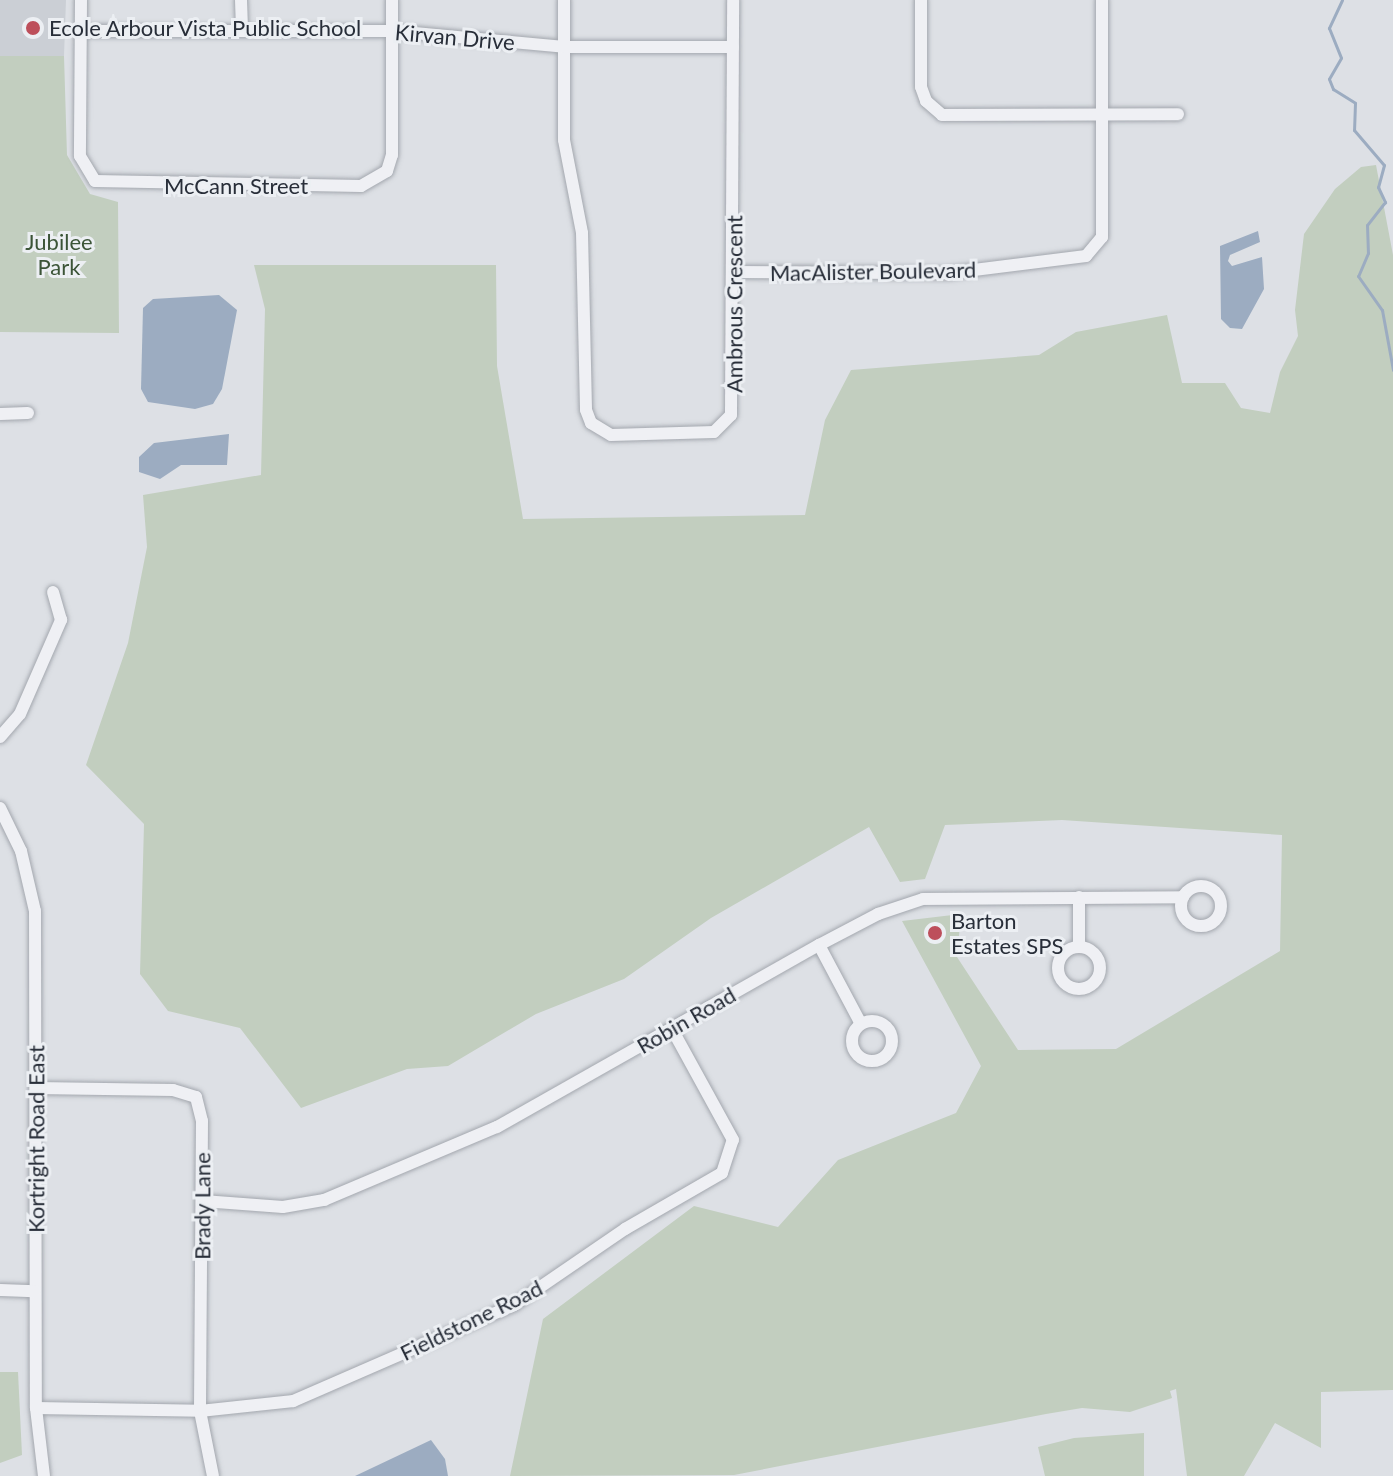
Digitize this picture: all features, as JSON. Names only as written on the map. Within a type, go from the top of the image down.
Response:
[{"type":"street","name":"McCann Street","points":[[81,0],[80,156],[95,181],[361,186],[387,171],[392,155],[392,0]]},
{"type":"street","points":[[241,0],[242,28]]},
{"type":"street","name":"Ambrous Crescent","points":[[564,0],[564,140],[582,233],[586,410],[591,423],[611,435],[720,429],[734,405],[733,0]]},
{"type":"street","points":[[921,0],[921,87],[932,109],[942,115],[1178,114]]},
{"type":"street","name":"MacAlister Boulevard","points":[[734,272],[950,273],[1086,256],[1102,237],[1102,0]]},
{"type":"street","name":"Kirvan Drive","points":[[81,31],[242,28],[393,31],[564,47],[733,47]]},
{"type":"street","points":[[0,414],[28,413]]},
{"type":"street","points":[[0,737],[20,714],[61,620],[53,592]]},
{"type":"street","name":"Kortright Road East","points":[[0,808],[21,851],[35,911],[36,1408],[44,1476]]},
{"type":"street","points":[[1079,897],[1079,947]]},
{"type":"street","name":"Robin Road","points":[[203,1201],[283,1207],[324,1200],[497,1127],[819,945],[878,914],[923,899],[1183,897]]},
{"type":"street","points":[[819,945],[861,1024]]},
{"type":"street","name":"Fieldstone Road","points":[[36,1408],[200,1411],[293,1401],[514,1305],[625,1229],[722,1173],[733,1140],[672,1029]]},
{"type":"street","name":"Brady Lane","points":[[36,1088],[173,1090],[196,1097],[202,1121],[200,1411],[213,1476]]},
{"type":"street","points":[[0,1290],[35,1291]]},
{"type":"shaded area","name":"Ecole Arbour Vista Public School","points":[[0,0],[66,0],[64,56],[0,56]]},
{"type":"green space","name":"Jubilee Park","points":[[0,56],[64,56],[67,155],[90,194],[118,202],[119,333],[0,332]]},
{"type":"green space","points":[[1376,165],[1393,255],[1393,1390],[1321,1392],[1321,1448],[1275,1423],[1244,1476],[1187,1476],[1176,1389],[1170,1391],[1172,1398],[1130,1412],[1082,1408],[734,1475],[510,1476],[543,1319],[694,1206],[778,1227],[838,1160],[956,1113],[981,1066],[902,921],[961,914],[957,957],[1018,1050],[1116,1049],[1280,951],[1282,835],[1062,820],[945,825],[925,879],[900,882],[869,827],[711,918],[624,979],[536,1014],[448,1066],[407,1069],[301,1108],[240,1028],[168,1011],[140,974],[144,824],[86,765],[128,643],[147,547],[143,495],[261,475],[265,309],[254,265],[496,265],[497,366],[523,519],[805,515],[825,420],[851,370],[1039,355],[1076,332],[1167,315],[1182,383],[1225,383],[1241,408],[1270,413],[1280,372],[1298,336],[1295,310],[1304,234],[1335,189],[1361,167]]},
{"type":"green space","points":[[0,1372],[18,1372],[22,1455],[0,1463]]},
{"type":"green space","points":[[1144,1433],[1144,1476],[1045,1476],[1038,1447],[1074,1438]]},
{"type":"water","points":[[1258,231],[1260,242],[1230,255],[1228,261],[1232,266],[1262,257],[1264,289],[1242,329],[1230,328],[1221,319],[1220,246]]},
{"type":"water","points":[[219,295],[237,310],[222,389],[213,404],[195,409],[148,402],[141,389],[143,308],[153,299]]},
{"type":"water","points":[[229,434],[227,465],[181,465],[160,479],[139,472],[139,457],[154,443]]},
{"type":"water","points":[[431,1440],[445,1459],[448,1476],[355,1476]]},
{"type":"waterway","points":[[1342,0],[1329,28],[1341,58],[1329,79],[1333,89],[1355,103],[1354,130],[1384,165],[1378,187],[1385,202],[1367,225],[1368,253],[1358,276],[1382,310],[1393,370]]},
{"type":"place","name":"Ecole Arbour Vista Public School","points":[[33,28]]},
{"type":"place","name":"Barton Estates SPS","points":[[935,933]]}]
